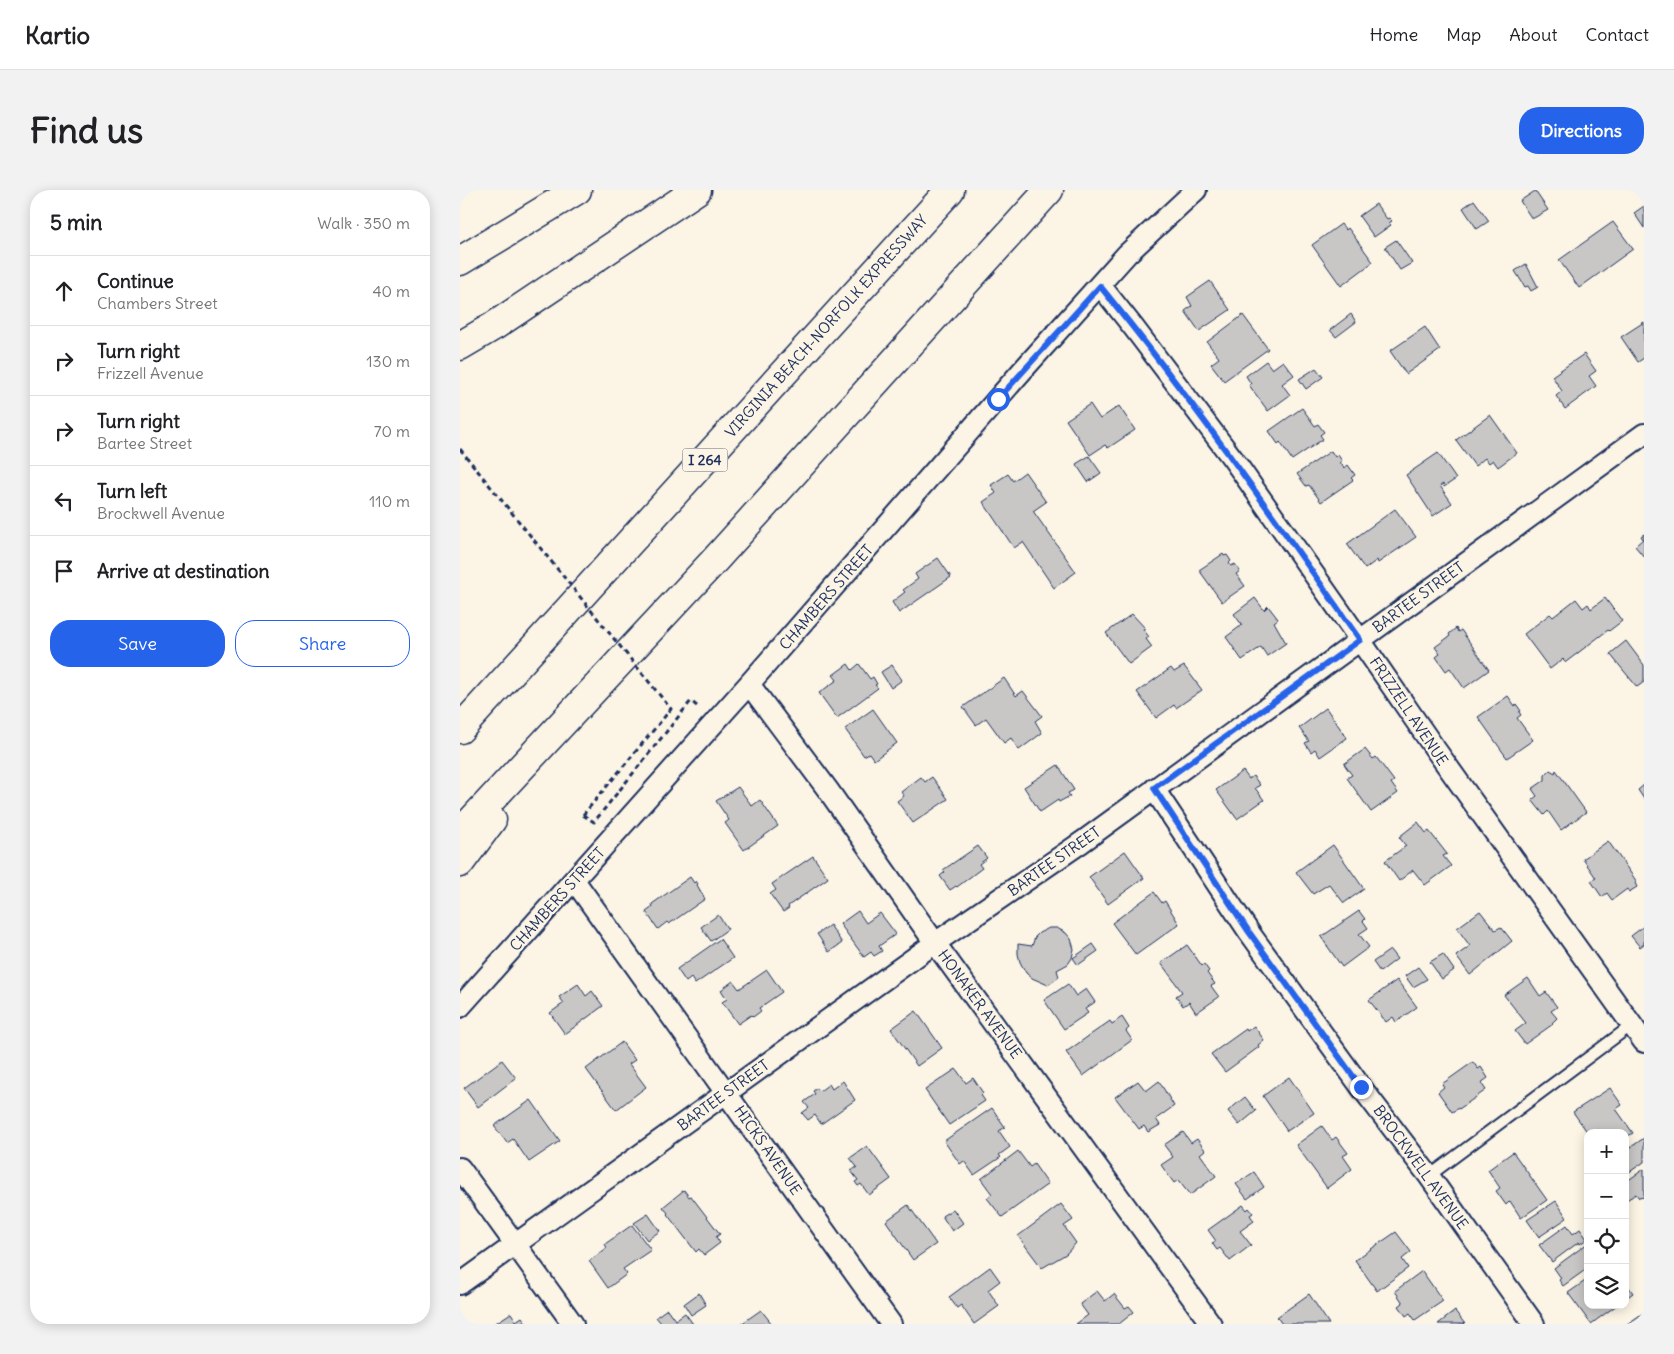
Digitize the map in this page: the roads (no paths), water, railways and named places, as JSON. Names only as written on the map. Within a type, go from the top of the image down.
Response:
[{"type":"highway","points":[[460,261],[577,190]]},
{"type":"highway","points":[[460,346],[494,326],[697,190]]},
{"type":"highway","name":"VIRGINIA BEACH-NORFOLK EXPRESSWAY","points":[[460,729],[950,190]]},
{"type":"highway","points":[[460,833],[720,553],[1049,190]]},
{"type":"highway","points":[[460,863],[567,719]]},
{"type":"street","name":"CHAMBERS STREET","points":[[460,1007],[749,684],[1021,372],[1127,254],[1196,190]]},
{"type":"street","name":"FRIZZELL AVENUE","points":[[1100,286],[1233,459],[1432,746],[1644,1042]]},
{"type":"street","name":"BARTEE STREET","points":[[460,1284],[935,942],[1082,842],[1644,434]]},
{"type":"street","name":"HONAKER AVENUE","points":[[749,684],[828,790],[1210,1324]]},
{"type":"street","name":"BROCKWELL AVENUE","points":[[1154,788],[1249,932],[1429,1176],[1534,1324]]},
{"type":"street","name":"HICKS AVENUE","points":[[574,880],[892,1324]]},
{"type":"street","points":[[460,1168],[573,1324]]},
{"type":"lane","points":[[1429,1176],[1632,1025]]}]
